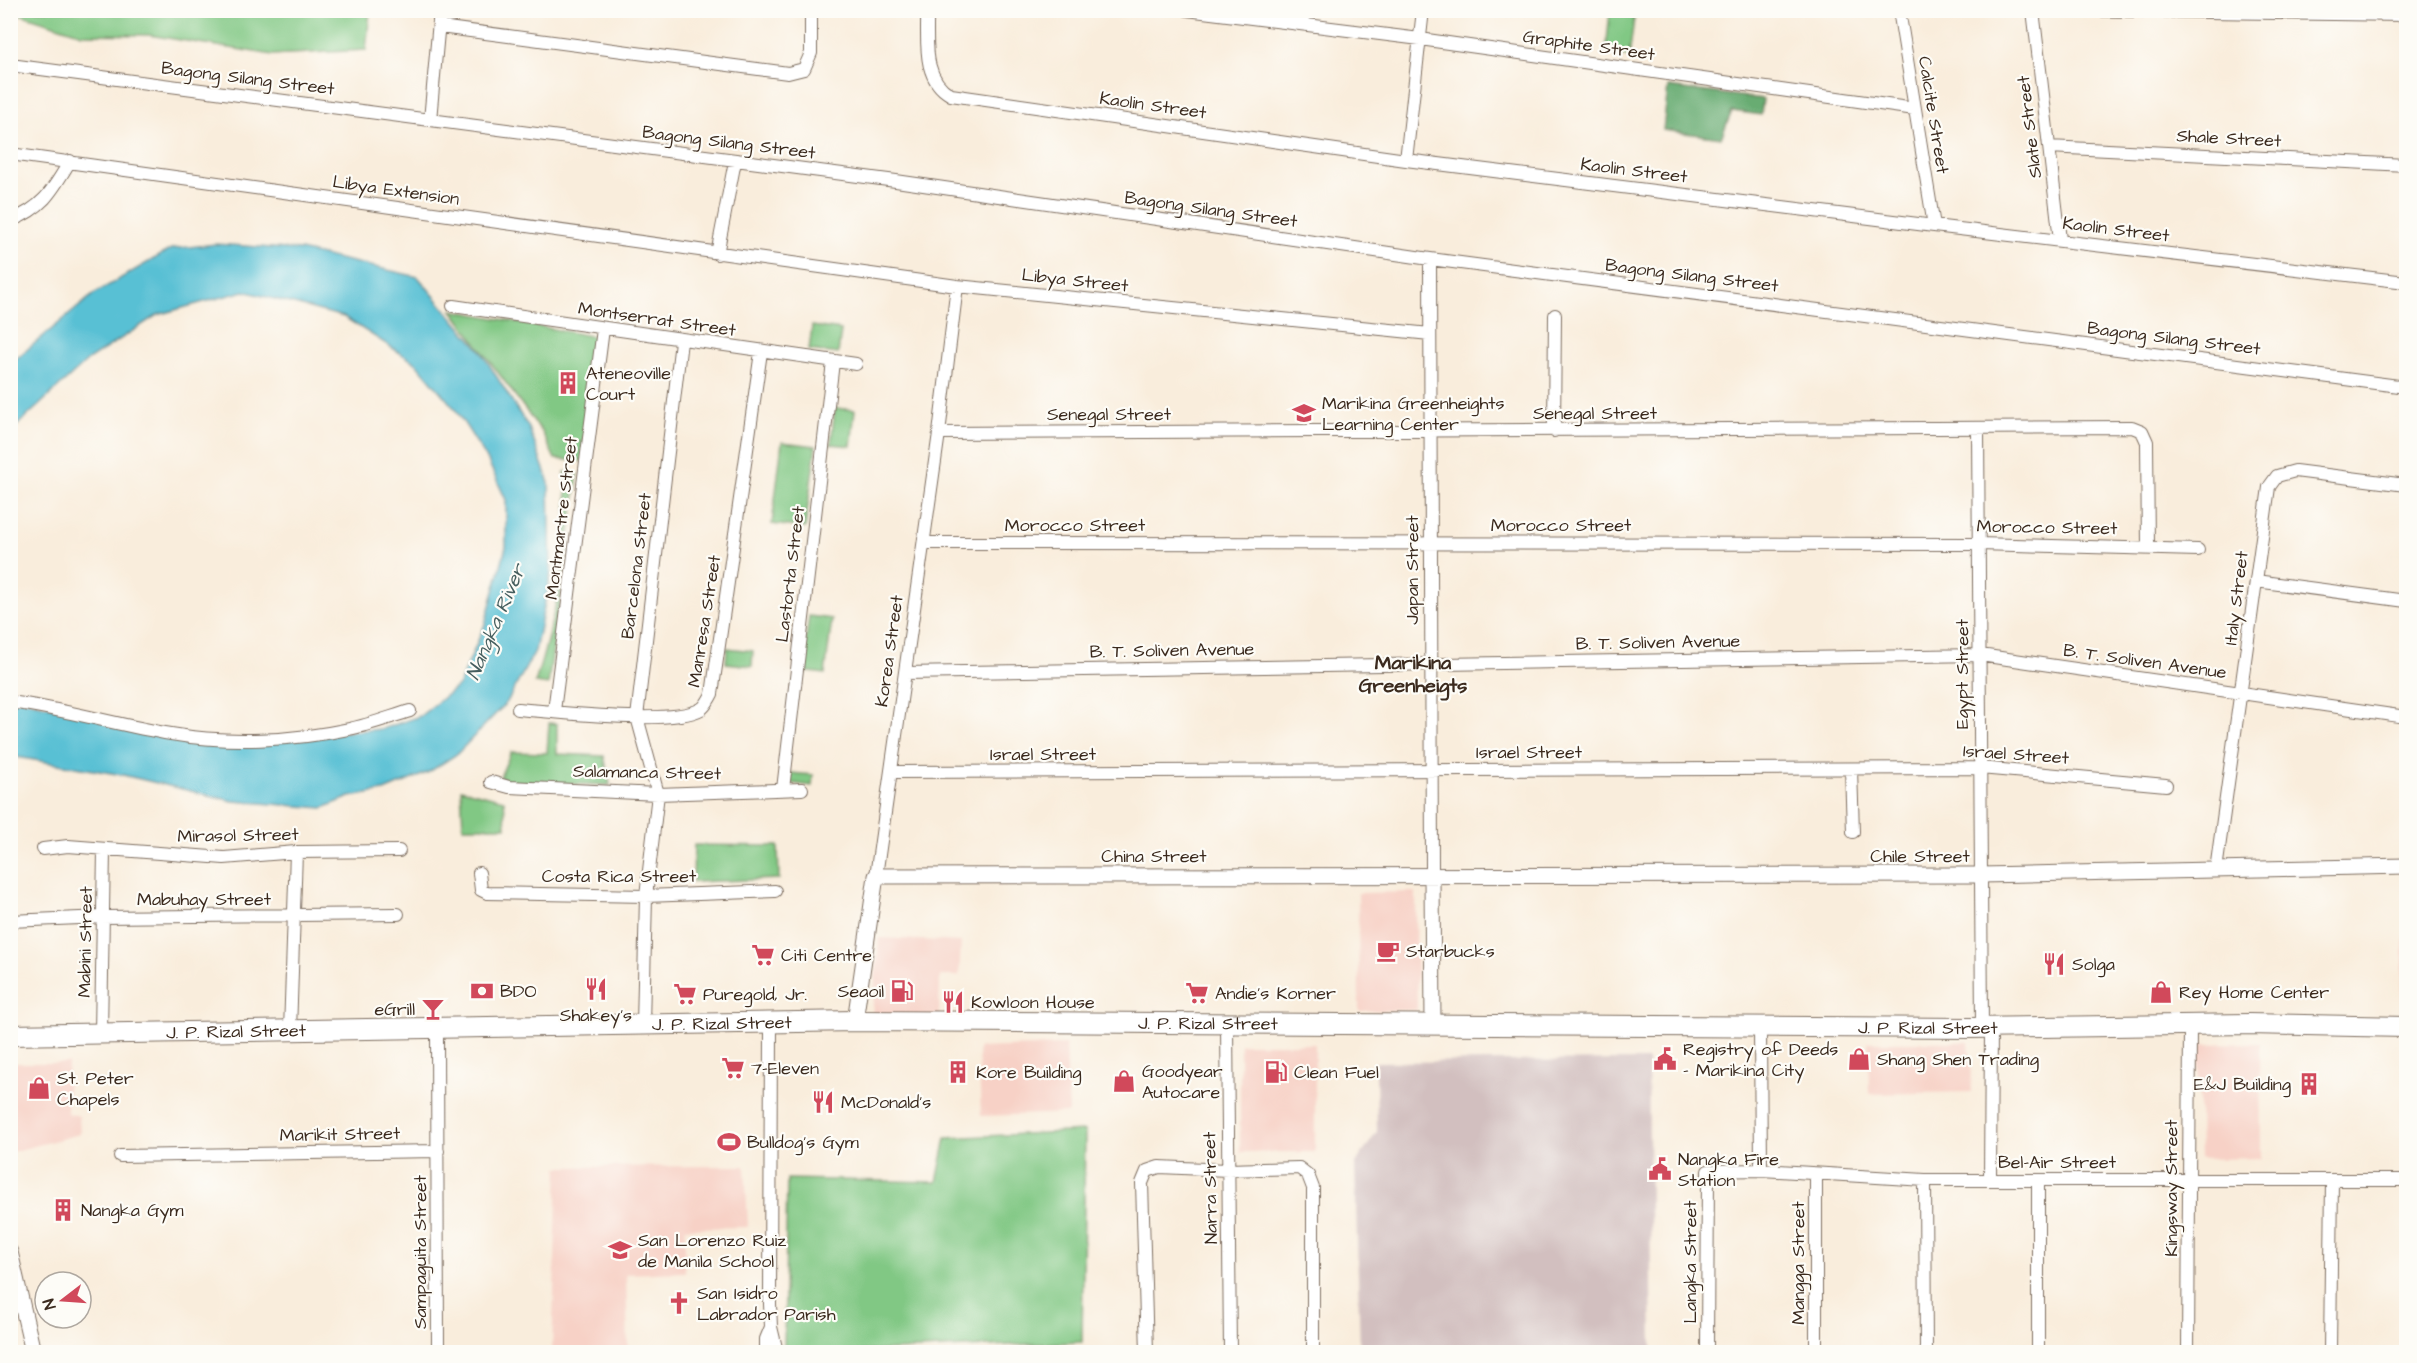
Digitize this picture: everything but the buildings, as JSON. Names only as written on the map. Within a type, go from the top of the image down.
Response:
[{"type":"main road","name":"J. P. Rizal Street","points":[[10,1035],[855,1021],[1987,1028],[2190,1024],[2406,1027]]},
{"type":"street","points":[[430,120],[440,10]]},
{"type":"street","points":[[440,27],[788,73],[804,69],[811,53],[810,10]]},
{"type":"street","name":"Kaolin Street","points":[[927,10],[931,73],[942,90],[951,95],[1406,160],[2406,282]]},
{"type":"street","name":"Graphite Street","points":[[1187,10],[1420,39],[1915,109]]},
{"type":"street","points":[[1406,160],[1424,10]]},
{"type":"street","name":"Calcite Street","points":[[1899,10],[1934,226]]},
{"type":"street","name":"Slate Street","points":[[2033,10],[2060,240]]},
{"type":"street","points":[[2067,10],[2406,15]]},
{"type":"street","name":"Bagong Silang Street","points":[[10,65],[908,182],[1430,259],[2406,387]]},
{"type":"street","name":"Shale Street","points":[[2049,147],[2406,165]]},
{"type":"street","name":"Libya Extension","points":[[10,154],[717,254]]},
{"type":"street","points":[[10,221],[33,211],[47,198],[70,161]]},
{"type":"street","points":[[717,254],[735,161]]},
{"type":"street","name":"Libya Street","points":[[717,254],[957,286],[1430,334]]},
{"type":"street","name":"Japan Street","points":[[1430,259],[1433,1025]]},
{"type":"street","name":"Korea Street","points":[[855,1021],[924,543],[957,286]]},
{"type":"street","name":"Montserrat Street","points":[[453,306],[681,341],[856,364]]},
{"type":"street","points":[[1554,431],[1555,315]]},
{"type":"street","name":"Montmartre Street","points":[[554,711],[603,329]]},
{"type":"street","name":"Barcelona Street","points":[[658,794],[636,717],[681,341]]},
{"type":"street","name":"Manresa Street","points":[[518,709],[636,717],[685,714],[703,708],[712,694],[760,352]]},
{"type":"street","name":"Lastorta Street","points":[[783,789],[833,362]]},
{"type":"street","name":"Senegal Street","points":[[939,433],[2132,427],[2142,431],[2147,442],[2148,547]]},
{"type":"street","name":"Egypt Street","points":[[1978,428],[1981,875],[1990,1180]]},
{"type":"street","name":"Italy Street","points":[[2216,870],[2269,487],[2277,476],[2295,471],[2406,485]]},
{"type":"street","name":"Morocco Street","points":[[924,543],[1979,544],[2198,550]]},
{"type":"street","points":[[2256,580],[2406,601]]},
{"type":"street","name":"B. T. Soliven Avenue","points":[[905,673],[1980,655],[2406,717]]},
{"type":"street","points":[[10,702],[98,717],[172,735],[237,740],[312,736],[351,729],[410,711]]},
{"type":"street","name":"Israel Street","points":[[891,772],[1980,768],[2166,784]]},
{"type":"street","points":[[1851,769],[1853,832]]},
{"type":"street","name":"Salamanca Street","points":[[491,782],[509,787],[658,794],[802,789]]},
{"type":"street","points":[[643,1025],[646,896],[658,794]]},
{"type":"street","name":"Mirasol Street","points":[[43,849],[68,846],[224,858],[296,852],[399,851]]},
{"type":"street","name":"Mabini Street","points":[[101,1034],[104,850]]},
{"type":"street","points":[[290,1031],[292,916],[296,852]]},
{"type":"street","name":"Chile Street","points":[[1432,875],[1981,875],[2406,866]]},
{"type":"street","name":"Costa Rica Street","points":[[479,873],[481,890],[487,893],[646,896],[776,891]]},
{"type":"street","name":"China Street","points":[[876,876],[1432,875]]},
{"type":"street","name":"Mabuhay Street","points":[[10,921],[103,917],[398,914]]},
{"type":"street","points":[[771,1023],[771,1326],[777,1353]]},
{"type":"street","name":"Narra Street","points":[[1227,1024],[1230,1353]]},
{"type":"street","name":"Kingsway Street","points":[[2188,1353],[2190,1024]]},
{"type":"street","points":[[1760,1027],[1761,1170]]},
{"type":"street","points":[[437,1028],[438,1150]]},
{"type":"street","name":"Marikit Street","points":[[120,1156],[438,1150]]},
{"type":"street","name":"Sampaguita Street","points":[[438,1150],[438,1353]]},
{"type":"street","points":[[1147,1353],[1142,1183],[1147,1171],[1159,1167],[1228,1170],[1299,1168],[1308,1175],[1313,1188],[1313,1353]]},
{"type":"street","name":"Bel-Air Street","points":[[1708,1171],[1761,1170],[1925,1180],[2406,1180]]},
{"type":"street","name":"Langka Street","points":[[1707,1353],[1708,1171]]},
{"type":"street","name":"Mangga Street","points":[[1816,1174],[1816,1353]]},
{"type":"street","points":[[1925,1180],[1926,1353]]},
{"type":"street","points":[[2038,1180],[2038,1353]]},
{"type":"street","points":[[2330,1353],[2332,1180]]},
{"type":"street","points":[[10,1252],[33,1353]]},
{"type":"street","points":[[766,1353],[766,1339],[771,1326]]},
{"type":"shaded area","name":"Starbucks","points":[[1416,892],[1417,1010],[1359,1011],[1358,893]]},
{"type":"shaded area","points":[[2404,937],[2406,937],[2406,1010],[2401,1009]]},
{"type":"shaded area","points":[[879,938],[961,942],[959,976],[940,976],[939,1018],[872,1016]]},
{"type":"shaded area","points":[[1868,1042],[1969,1042],[1972,1092],[1869,1094]]},
{"type":"shaded area","points":[[2260,1043],[2261,1158],[2200,1159],[2198,1044]]},
{"type":"shaded area","points":[[1240,1044],[1315,1044],[1315,1152],[1240,1152]]},
{"type":"shaded area","points":[[1066,1045],[1069,1113],[981,1116],[978,1048]]},
{"type":"shaded area","points":[[1648,1060],[1652,1352],[1360,1352],[1355,1164],[1377,1132],[1376,1062]]},
{"type":"shaded area","name":"St. Peter Chapels","points":[[11,1063],[68,1063],[67,1113],[79,1116],[80,1134],[11,1152]]},
{"type":"shaded area","name":"San Lorenzo Ruiz de Manila School","points":[[745,1166],[748,1227],[685,1228],[685,1272],[626,1274],[628,1352],[552,1352],[558,1167]]},
{"type":"shaded area","points":[[11,1290],[19,1329],[10,1331]]},
{"type":"green space","points":[[10,11],[370,11],[366,50],[273,55],[149,35],[82,34]]},
{"type":"green space","points":[[1610,11],[1635,11],[1629,57],[1606,51]]},
{"type":"green space","points":[[1668,87],[1763,99],[1761,115],[1732,111],[1721,138],[1663,130]]},
{"type":"green space","points":[[452,310],[596,337],[582,461],[555,459],[542,432]]},
{"type":"green space","points":[[812,326],[841,330],[838,354],[809,350]]},
{"type":"green space","points":[[835,408],[855,410],[851,446],[831,444]]},
{"type":"green space","points":[[782,442],[816,446],[805,528],[772,524]]},
{"type":"green space","points":[[565,472],[578,474],[548,685],[535,683],[555,606],[564,552],[567,498]]},
{"type":"green space","points":[[809,616],[832,619],[825,674],[802,671]]},
{"type":"green space","points":[[727,648],[753,651],[752,666],[726,663]]},
{"type":"green space","points":[[549,723],[557,724],[557,754],[604,756],[610,785],[510,782],[500,777],[511,752],[547,753]]},
{"type":"green space","points":[[791,773],[813,775],[812,786],[790,783]]},
{"type":"green space","points":[[461,789],[504,800],[506,827],[463,827]]},
{"type":"green space","points":[[694,845],[778,846],[779,879],[693,882]]},
{"type":"green space","points":[[1085,1131],[1082,1342],[851,1352],[784,1352],[787,1179],[937,1182],[946,1138]]},
{"type":"water","name":"Nangka River","points":[[216,244],[300,250],[418,277],[480,350],[529,428],[549,483],[551,573],[535,651],[507,702],[457,754],[429,772],[384,791],[350,797],[323,808],[233,801],[123,775],[11,756],[11,697],[204,743],[382,729],[420,716],[459,685],[485,624],[506,547],[506,500],[487,459],[455,409],[416,363],[344,317],[244,291],[157,315],[88,360],[11,431],[11,363],[95,293],[171,249]]},
{"type":"place","name":"Ateneoville Court","points":[[568,383]]},
{"type":"place","name":"Marikina Greenheights Learning Center","points":[[1304,413]]},
{"type":"place","name":"Starbucks","points":[[1388,951]]},
{"type":"place","name":"Citi Centre","points":[[763,955]]},
{"type":"place","name":"Solga","points":[[2054,964]]},
{"type":"place","name":"Shakey's","points":[[596,989]]},
{"type":"place","name":"BDO","points":[[482,991]]},
{"type":"place","name":"Seaoil","points":[[902,991]]},
{"type":"place","name":"Rey Home Center","points":[[2161,992]]},
{"type":"place","name":"Andie's Korner","points":[[1197,993]]},
{"type":"place","name":"Puregold, Jr.","points":[[685,994]]},
{"type":"place","name":"Kowloon House","points":[[953,1002]]},
{"type":"place","name":"eGrill","points":[[433,1009]]},
{"type":"place","name":"Registry of Deeds - Marikina City","points":[[1665,1059]]},
{"type":"place","name":"Shang Shen Trading","points":[[1859,1059]]},
{"type":"place","name":"7-Eleven","points":[[733,1068]]},
{"type":"place","name":"Kore Building","points":[[958,1072]]},
{"type":"place","name":"Clean Fuel","points":[[1276,1072]]},
{"type":"place","name":"Goodyear Autocare","points":[[1124,1081]]},
{"type":"place","name":"E&J Building","points":[[2309,1084]]},
{"type":"place","name":"St. Peter Chapels","points":[[39,1088]]},
{"type":"place","name":"McDonald's","points":[[823,1102]]},
{"type":"place","name":"Bulldog's Gym","points":[[729,1142]]},
{"type":"place","name":"Nangka Fire Station","points":[[1660,1169]]},
{"type":"place","name":"Nangka Gym","points":[[63,1210]]},
{"type":"place","name":"San Lorenzo Ruiz de Manila School","points":[[620,1250]]},
{"type":"place","name":"San Isidro Labrador Parish","points":[[679,1303]]},
{"type":"district","name":"Marikina Greenheigts","points":[[1413,674]]}]
